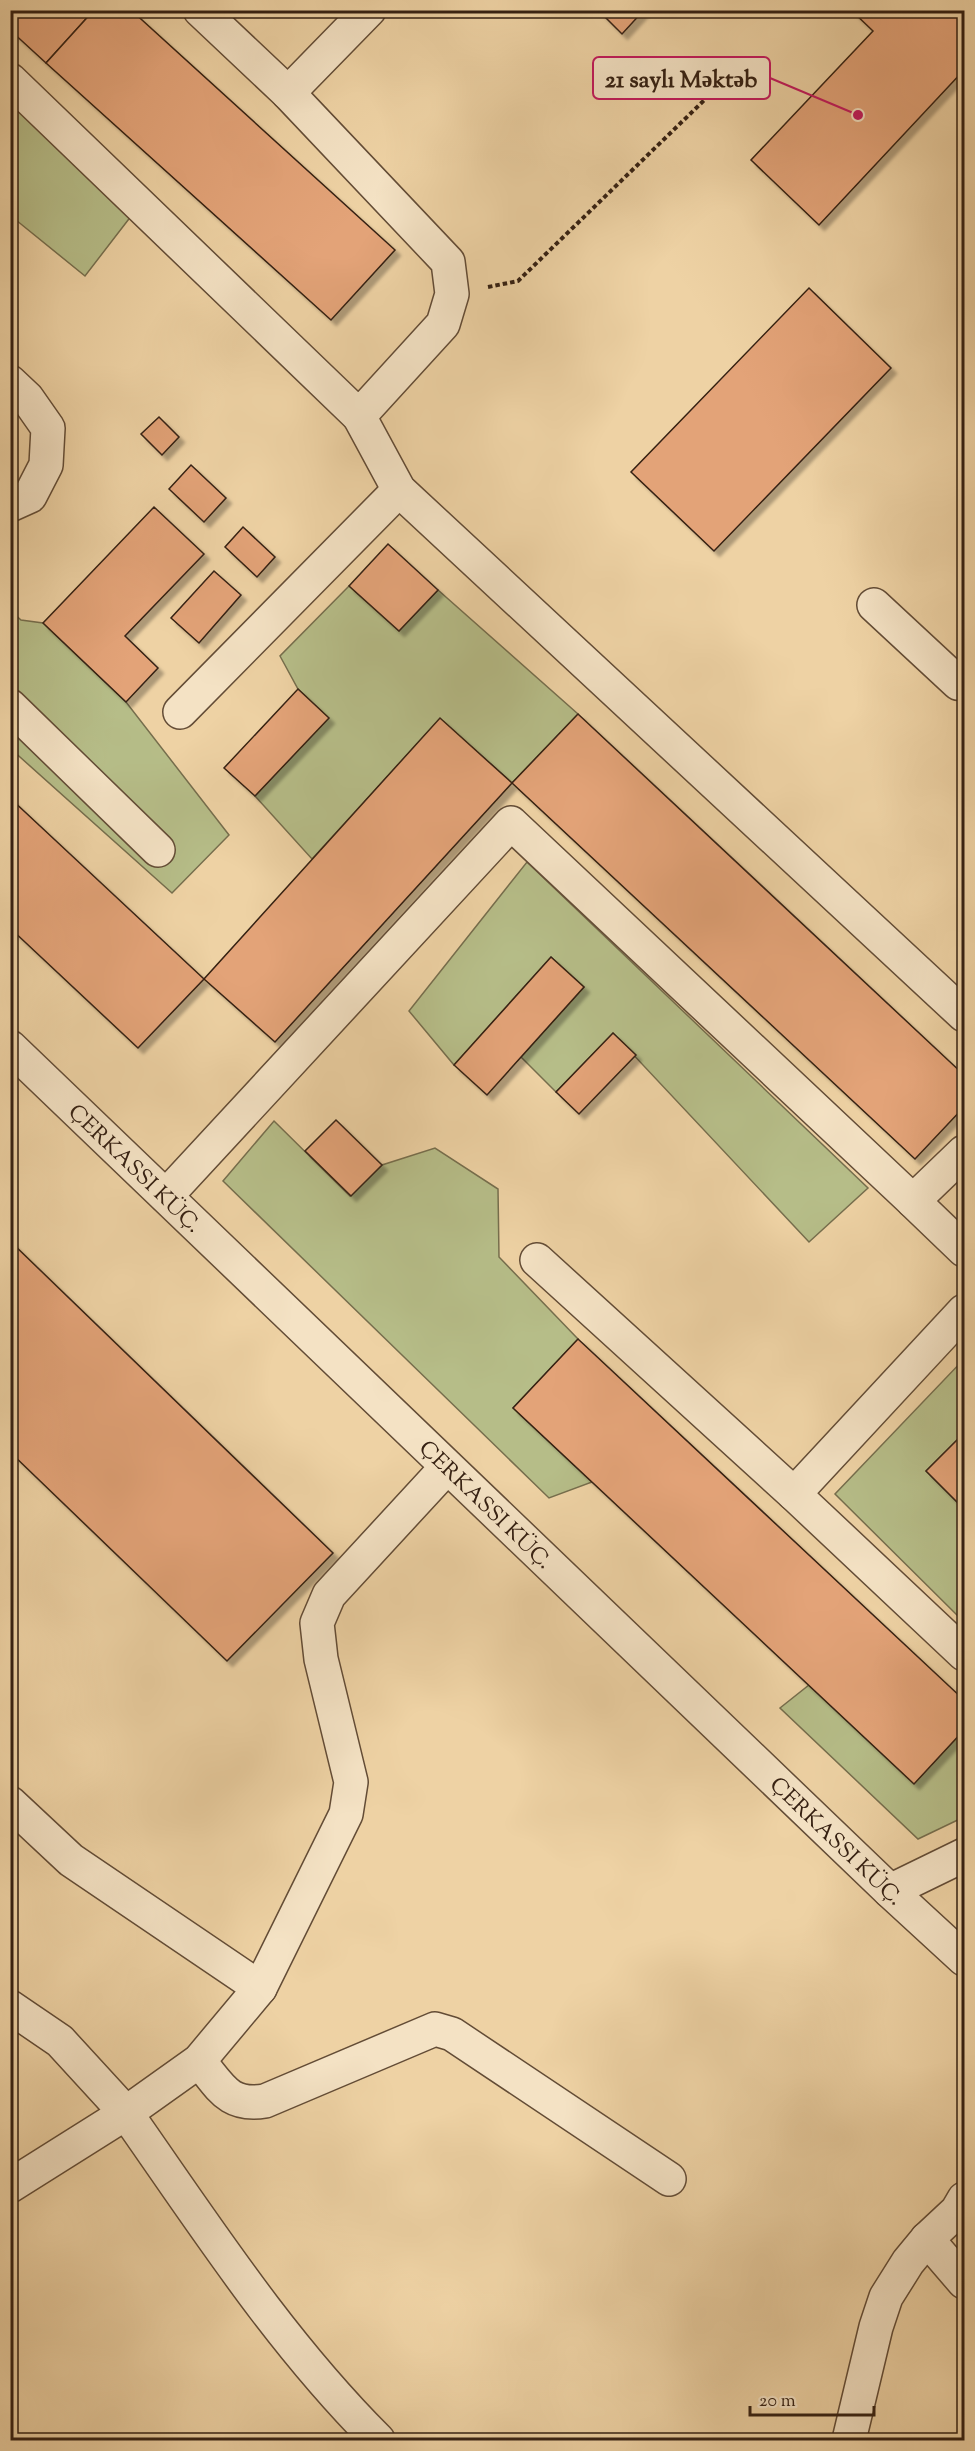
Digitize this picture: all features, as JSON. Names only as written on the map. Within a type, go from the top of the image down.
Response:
[{"type":"street","points":[[200,10],[288,93],[448,262],[452,294],[443,324],[359,416]]},
{"type":"street","points":[[288,93],[369,10]]},
{"type":"street","points":[[10,80],[359,416],[399,490],[964,1015]]},
{"type":"street","points":[[10,382],[27,398],[48,428],[46,465],[30,496],[10,505]]},
{"type":"street","points":[[180,712],[399,490]]},
{"type":"street","points":[[874,605],[958,683],[964,681]]},
{"type":"street","points":[[10,706],[158,850]]},
{"type":"street","points":[[166,1196],[511,823],[964,1250]]},
{"type":"street","points":[[10,1047],[890,1891],[964,1959]]},
{"type":"street","points":[[913,1201],[964,1152]]},
{"type":"street","points":[[537,1260],[794,1494],[964,1654]]},
{"type":"street","points":[[794,1494],[964,1311]]},
{"type":"street","points":[[10,2186],[126,2113],[199,2061],[260,1988],[346,1814],[351,1782],[321,1659],[317,1623],[329,1595],[447,1467]]},
{"type":"street","points":[[10,1803],[71,1860],[260,1988]]},
{"type":"street","points":[[890,1891],[964,1855]]},
{"type":"street","points":[[10,2007],[60,2041],[99,2081],[126,2113],[283,2336],[336,2399],[378,2440]]},
{"type":"street","points":[[199,2061],[231,2098],[247,2104],[265,2101],[435,2030],[452,2034],[669,2179]]},
{"type":"street","points":[[849,2440],[886,2297],[927,2239],[957,2211],[964,2199]]},
{"type":"street","points":[[927,2239],[964,2282]]},
{"type":"path","points":[[452,294],[518,281],[724,80]]},
{"type":"green space","points":[[10,94],[135,211],[85,276],[11,216]]},
{"type":"green space","points":[[349,586],[399,631],[438,590],[578,714],[512,783],[440,719],[312,859],[255,796],[328,718],[298,689],[280,656]]},
{"type":"green space","points":[[11,611],[21,620],[43,623],[126,702],[229,835],[172,893],[11,749]]},
{"type":"green space","points":[[527,862],[868,1188],[809,1242],[613,1033],[556,1092],[521,1057],[584,987],[551,957],[454,1065],[409,1011]]},
{"type":"green space","points":[[274,1121],[350,1196],[382,1165],[435,1148],[498,1189],[499,1257],[578,1339],[513,1408],[592,1482],[549,1498],[223,1181]]},
{"type":"green space","points":[[964,1359],[964,1433],[926,1471],[964,1509],[964,1622],[835,1494]]},
{"type":"green space","points":[[809,1685],[914,1783],[964,1730],[964,1817],[918,1839],[780,1708]]},
{"type":"building","points":[[10,10],[94,10],[46,63],[10,30]]},
{"type":"building","points":[[94,10],[131,10],[395,250],[331,320],[46,63]]},
{"type":"building","points":[[598,10],[644,10],[622,34]]},
{"type":"building","points":[[851,10],[964,10],[964,70],[819,225],[751,160],[873,31]]},
{"type":"building","points":[[809,288],[891,368],[714,551],[631,472]]},
{"type":"building","points":[[159,417],[179,437],[162,455],[141,434]]},
{"type":"building","points":[[191,465],[226,498],[204,522],[169,489]]},
{"type":"building","points":[[154,507],[204,554],[125,636],[158,668],[126,702],[43,623]]},
{"type":"building","points":[[243,527],[275,557],[257,577],[225,547]]},
{"type":"building","points":[[388,544],[438,590],[399,631],[349,586]]},
{"type":"building","points":[[214,571],[241,595],[199,643],[171,618]]},
{"type":"building","points":[[298,689],[329,718],[255,796],[224,768]]},
{"type":"building","points":[[578,714],[964,1075],[964,1107],[915,1159],[512,783]]},
{"type":"building","points":[[440,718],[512,783],[275,1042],[204,979]]},
{"type":"building","points":[[10,798],[204,979],[138,1048],[10,928]]},
{"type":"building","points":[[551,957],[584,987],[487,1095],[454,1065]]},
{"type":"building","points":[[613,1033],[636,1055],[579,1114],[556,1092]]},
{"type":"building","points":[[336,1120],[382,1165],[351,1196],[305,1151]]},
{"type":"building","points":[[10,1241],[333,1553],[227,1661],[10,1452]]},
{"type":"building","points":[[578,1339],[964,1700],[964,1730],[914,1784],[513,1408]]},
{"type":"building","points":[[964,1433],[964,1509],[926,1471]]},
{"type":"place","name":"21 saylı Məktəb","points":[[858,115]]}]
